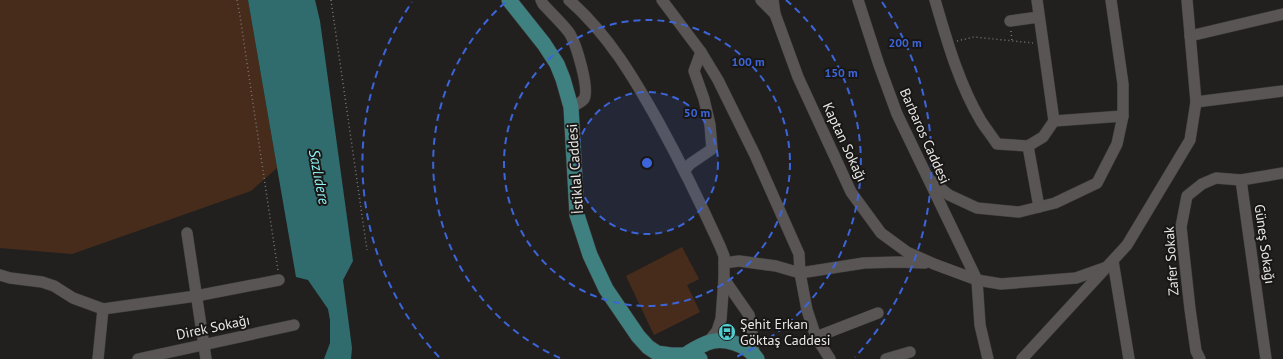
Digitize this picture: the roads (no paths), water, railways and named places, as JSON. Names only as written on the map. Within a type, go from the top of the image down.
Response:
[{"type":"main road","name":"İstiklal Caddesi","points":[[509,0],[544,44],[557,64],[563,79],[571,107],[577,215],[590,255],[606,289],[638,336],[652,353],[685,355],[700,359]]},
{"type":"main road","points":[[685,355],[708,342],[726,341],[740,345],[755,357]]},
{"type":"main road","points":[[706,359],[703,350],[708,342]]},
{"type":"street","points":[[541,0],[570,34],[582,67],[586,93],[585,98],[582,102],[571,107]]},
{"type":"street","points":[[569,0],[584,13],[600,32],[618,55],[638,86],[685,170],[720,246],[724,256],[721,319],[717,331],[708,342]]},
{"type":"street","points":[[662,0],[701,52],[718,80],[758,162],[799,254],[800,273],[807,310],[816,337],[830,359]]},
{"type":"street","points":[[762,0],[775,14]]},
{"type":"street","name":"Kaptan Sokağı","points":[[773,0],[775,14],[798,77],[851,192],[881,233],[907,252],[934,264]]},
{"type":"street","name":"Barbaros Caddesi","points":[[858,0],[878,65],[897,114],[977,280]]},
{"type":"street","points":[[935,0],[961,81],[981,121],[998,144],[1028,146],[1043,137],[1054,121],[1037,0]]},
{"type":"street","points":[[928,178],[949,195],[977,208],[1019,212],[1055,203],[1097,183],[1117,144],[1123,116],[1123,84],[1111,0]]},
{"type":"street","points":[[1022,359],[1127,245],[1190,140],[1196,102],[1188,0]]},
{"type":"street","points":[[1190,36],[1283,14]]},
{"type":"street","points":[[1010,21],[1039,17]]},
{"type":"street","points":[[685,170],[690,164],[712,150],[710,125],[704,99],[694,71],[701,52]]},
{"type":"street","points":[[1196,102],[1283,91]]},
{"type":"street","points":[[1054,121],[1123,116]]},
{"type":"street","points":[[1028,146],[1039,207]]},
{"type":"street","name":"Zafer Sokak","points":[[1200,359],[1196,351],[1190,309],[1181,226],[1187,196],[1202,184],[1216,178],[1241,180],[1283,173]]},
{"type":"street","name":"Güneş Sokağı","points":[[1241,180],[1266,359]]},
{"type":"street","points":[[187,233],[206,359]]},
{"type":"street","points":[[724,263],[739,261],[776,266],[800,273],[864,263],[898,262],[934,264],[977,280],[1001,284],[1076,278],[1110,264]]},
{"type":"street","points":[[1110,264],[1129,359]]},
{"type":"street","points":[[0,275],[10,278],[42,282],[54,286],[73,298],[103,309],[196,296],[279,280]]},
{"type":"street","points":[[724,279],[749,315],[755,357]]},
{"type":"street","points":[[977,280],[980,325],[988,359]]},
{"type":"street","points":[[98,359],[103,309]]},
{"type":"street","points":[[816,337],[878,312]]},
{"type":"street","name":"Direk Sokağı","points":[[138,359],[294,325]]},
{"type":"street","points":[[886,359],[910,352]]},
{"type":"water","name":"Sazlıdere","points":[[248,0],[315,0],[320,21],[353,261],[343,280],[352,348],[351,359],[324,359],[330,343],[330,320],[328,309],[308,280],[296,277]]},
{"type":"place","name":"Şehit Erkan Göktaş Caddesi","points":[[727,332]]}]
